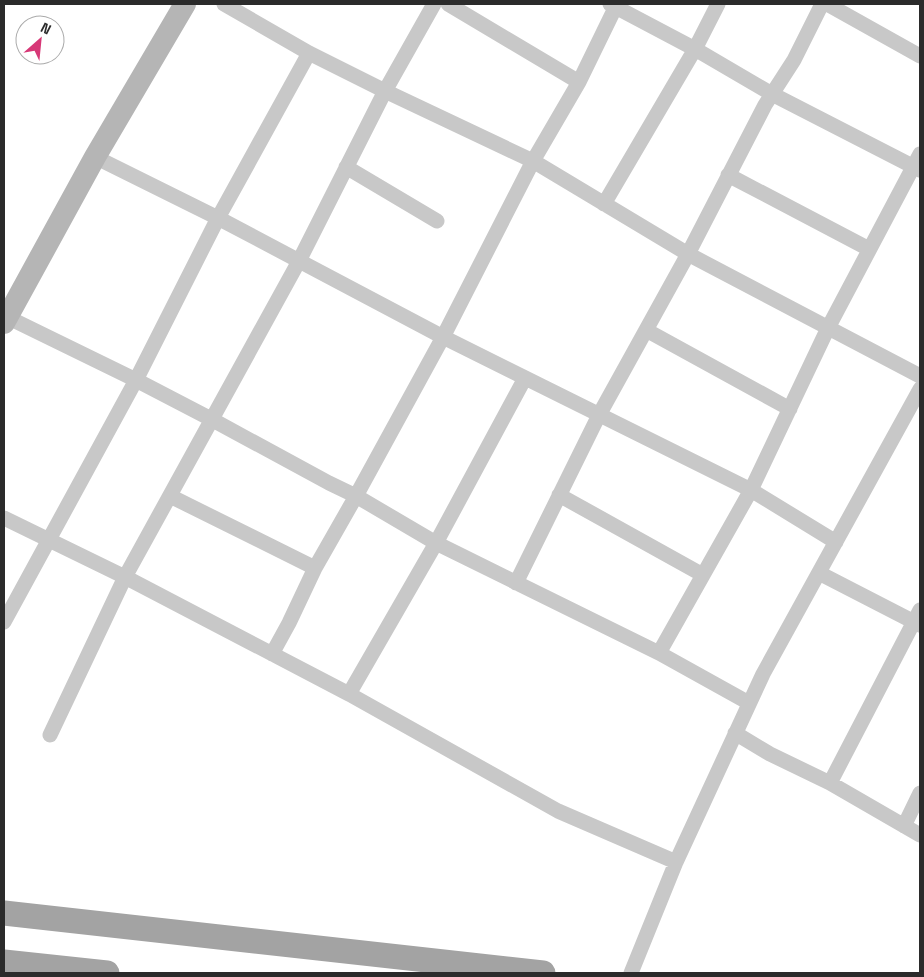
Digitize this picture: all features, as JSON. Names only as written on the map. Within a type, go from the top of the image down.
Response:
[{"type":"main road","points":[[5,320],[95,158],[185,4]]},
{"type":"main road","points":[[4,913],[543,973]]},
{"type":"main road","points":[[4,962],[107,973]]},
{"type":"street","points":[[224,4],[309,53],[533,161],[688,254],[920,376]]},
{"type":"street","points":[[50,735],[124,577],[299,260],[385,91],[434,4]]},
{"type":"street","points":[[448,4],[579,82]]},
{"type":"street","points":[[604,204],[695,49],[718,4]]},
{"type":"street","points":[[516,583],[599,415],[688,254],[772,94],[794,60],[822,4]]},
{"type":"street","points":[[827,4],[920,56]]},
{"type":"street","points":[[272,654],[315,568],[443,337],[533,161],[579,82],[614,5],[772,94],[918,163],[869,249],[828,328],[751,490],[659,653]]},
{"type":"street","points":[[4,622],[47,540],[136,380],[218,218],[309,53]]},
{"type":"street","points":[[95,158],[218,218],[443,337],[751,490],[836,542]]},
{"type":"street","points":[[346,167],[437,221]]},
{"type":"street","points":[[728,175],[869,249]]},
{"type":"street","points":[[5,320],[136,380],[356,496],[436,543],[659,653],[749,703]]},
{"type":"street","points":[[646,330],[790,409]]},
{"type":"street","points":[[349,694],[436,543],[525,378]]},
{"type":"street","points":[[631,973],[676,862],[763,674],[836,542],[916,408],[920,389]]},
{"type":"street","points":[[559,495],[703,575]]},
{"type":"street","points":[[170,496],[315,568]]},
{"type":"street","points":[[4,518],[124,577],[349,694],[558,811],[676,862]]},
{"type":"street","points":[[819,574],[918,619],[830,783]]},
{"type":"street","points":[[735,733],[770,754],[830,783],[920,835]]},
{"type":"street","points":[[904,826],[920,793]]}]
